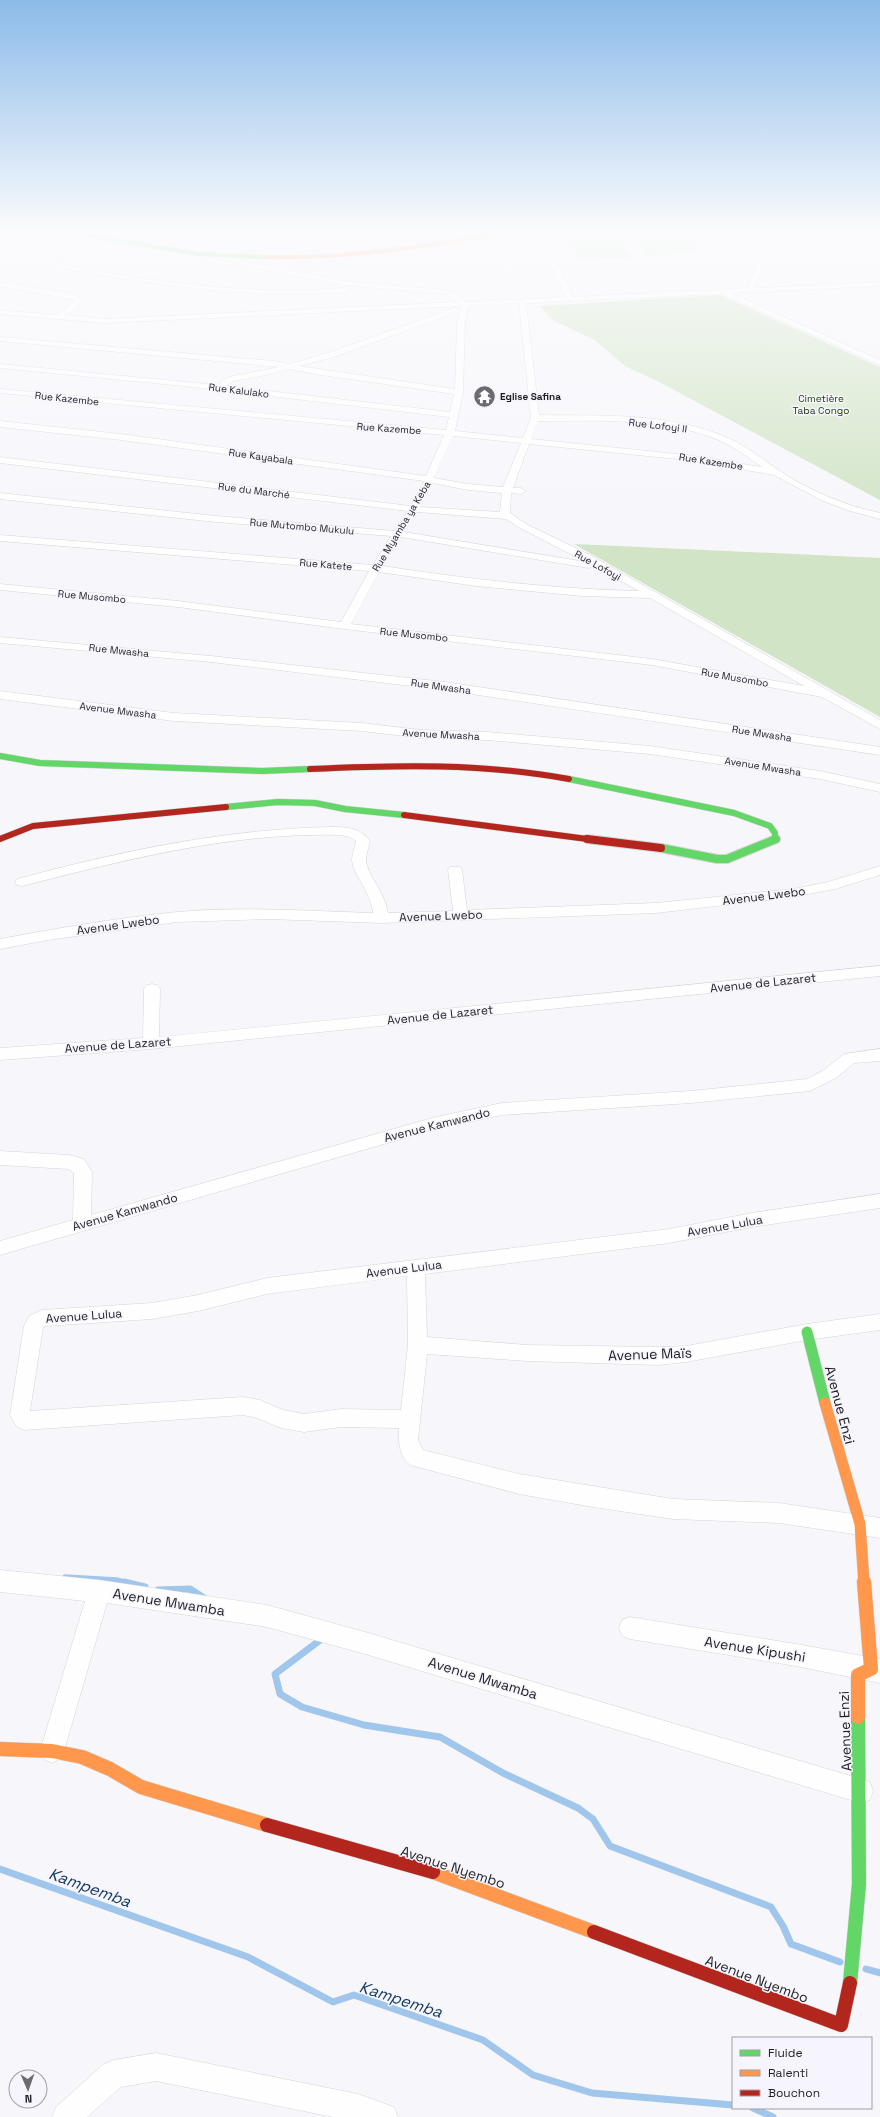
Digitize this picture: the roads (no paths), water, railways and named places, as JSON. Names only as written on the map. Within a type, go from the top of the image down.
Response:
[{"type":"street","points":[[218,388],[231,379],[257,375],[341,352],[400,330]]},
{"type":"street","name":"Rue Myamba ya Keba","points":[[344,626],[376,568],[414,509],[429,480],[450,432],[460,392],[463,330]]},
{"type":"street","points":[[508,516],[504,508],[507,490],[535,418],[525,330]]},
{"type":"street","points":[[806,330],[880,363]]},
{"type":"street","points":[[0,339],[289,366],[321,373],[460,392]]},
{"type":"street","name":"Rue Kalulako","points":[[0,366],[218,388],[454,415]]},
{"type":"street","name":"Rue Kazembe","points":[[0,391],[214,413],[450,432],[676,456],[777,473]]},
{"type":"street","name":"Rue Lofoyi II","points":[[535,418],[620,420],[683,426],[730,442],[777,473],[834,503],[880,516]]},
{"type":"street","name":"Rue Kayabala","points":[[0,424],[136,439],[416,476],[429,480],[521,491]]},
{"type":"street","name":"Rue du Marché","points":[[0,460],[414,509],[508,516]]},
{"type":"street","name":"Rue Mutombo Mukulu","points":[[0,496],[216,519],[398,534],[602,567]]},
{"type":"street","name":"Rue Lofoyi","points":[[508,516],[541,536],[602,567],[880,725]]},
{"type":"street","name":"Rue Katete","points":[[0,538],[376,568],[476,582],[582,593],[652,596]]},
{"type":"street","name":"Rue Musombo","points":[[0,587],[178,604],[344,626],[652,662],[826,694]]},
{"type":"street","name":"Rue Mwasha","points":[[0,640],[211,659],[445,686],[880,751]]},
{"type":"street","name":"Avenue Mwasha","points":[[0,695],[174,717],[362,727],[420,734],[486,736],[650,750],[813,773],[880,788]]},
{"type":"street","points":[[0,756],[40,763],[223,770],[262,771],[403,765],[462,766],[551,775],[734,813],[770,826],[775,832],[776,838],[743,854],[727,859],[718,859],[669,849],[588,840],[461,821],[345,809],[314,803],[278,802],[33,826],[0,839]]},
{"type":"street","points":[[22,882],[79,866],[157,850],[247,836],[278,832],[350,832],[363,841],[360,850],[360,864],[364,875],[375,891],[379,903],[381,918]]},
{"type":"street","points":[[455,870],[461,916]]},
{"type":"street","name":"Avenue Lwebo","points":[[0,944],[161,918],[268,914],[381,918],[628,910],[750,898],[818,889],[880,870]]},
{"type":"street","name":"Avenue de Lazaret","points":[[0,1054],[151,1044],[880,971]]},
{"type":"street","points":[[151,1044],[152,989]]},
{"type":"street","name":"Avenue Kamwando","points":[[0,1248],[436,1122],[472,1114],[502,1109],[691,1096],[810,1085],[830,1074],[850,1058],[880,1055]]},
{"type":"street","points":[[0,1158],[69,1162],[78,1164],[83,1172],[82,1224]]},
{"type":"street","name":"Avenue Lulua","points":[[412,1419],[341,1418],[304,1423],[281,1419],[260,1409],[243,1406],[24,1421],[20,1415],[20,1410],[34,1326],[38,1319],[47,1317],[152,1311],[198,1303],[267,1286],[669,1236],[752,1220],[880,1201]]},
{"type":"street","points":[[416,1268],[418,1345],[412,1419],[408,1440],[412,1454],[417,1458],[519,1484],[673,1509],[779,1513],[880,1528]]},
{"type":"street","name":"Avenue Maïs","points":[[418,1345],[527,1353],[659,1356],[686,1354],[806,1332],[880,1322]]},
{"type":"street","name":"Avenue Enzi","points":[[806,1332],[840,1460],[860,1524],[876,1670],[858,1675],[857,1685],[861,1791],[860,1850],[855,1944],[848,1998],[841,2025]]},
{"type":"street","name":"Avenue Mwamba","points":[[0,1581],[99,1591],[267,1616],[365,1643],[861,1791]]},
{"type":"street","points":[[52,1751],[99,1591]]},
{"type":"street","name":"Avenue Kipushi","points":[[630,1628],[876,1670]]},
{"type":"street","name":"Avenue Nyembo","points":[[0,1749],[52,1751],[93,1760],[141,1786],[170,1797],[449,1877],[841,2025]]},
{"type":"street","points":[[66,2117],[114,2074],[156,2067],[358,2108],[384,2117]]},
{"type":"waterway","points":[[65,1577],[116,1580],[124,1582]]},
{"type":"waterway","points":[[124,1582],[145,1587]]},
{"type":"waterway","points":[[124,1582],[128,1583]]},
{"type":"waterway","points":[[158,1590],[190,1589],[204,1598]]},
{"type":"waterway","points":[[323,1638],[275,1674],[280,1694],[302,1707],[364,1725],[440,1737],[503,1773],[578,1808],[593,1819],[610,1846],[771,1907],[783,1926],[791,1944],[840,1962]]},
{"type":"waterway","name":"Kampemba","points":[[0,1869],[248,1957],[333,2002],[354,1995],[483,2040],[533,2075],[592,2093],[732,2105]]},
{"type":"waterway","points":[[866,1969],[880,1973]]},
{"type":"waterway","name":"Kampemba","points":[[755,2109],[773,2117]]},
{"type":"place","name":"Eglise Safina","points":[[484,396]]},
{"type":"park label","name":"Cimetière Taba Congo","points":[[821,404]]}]
